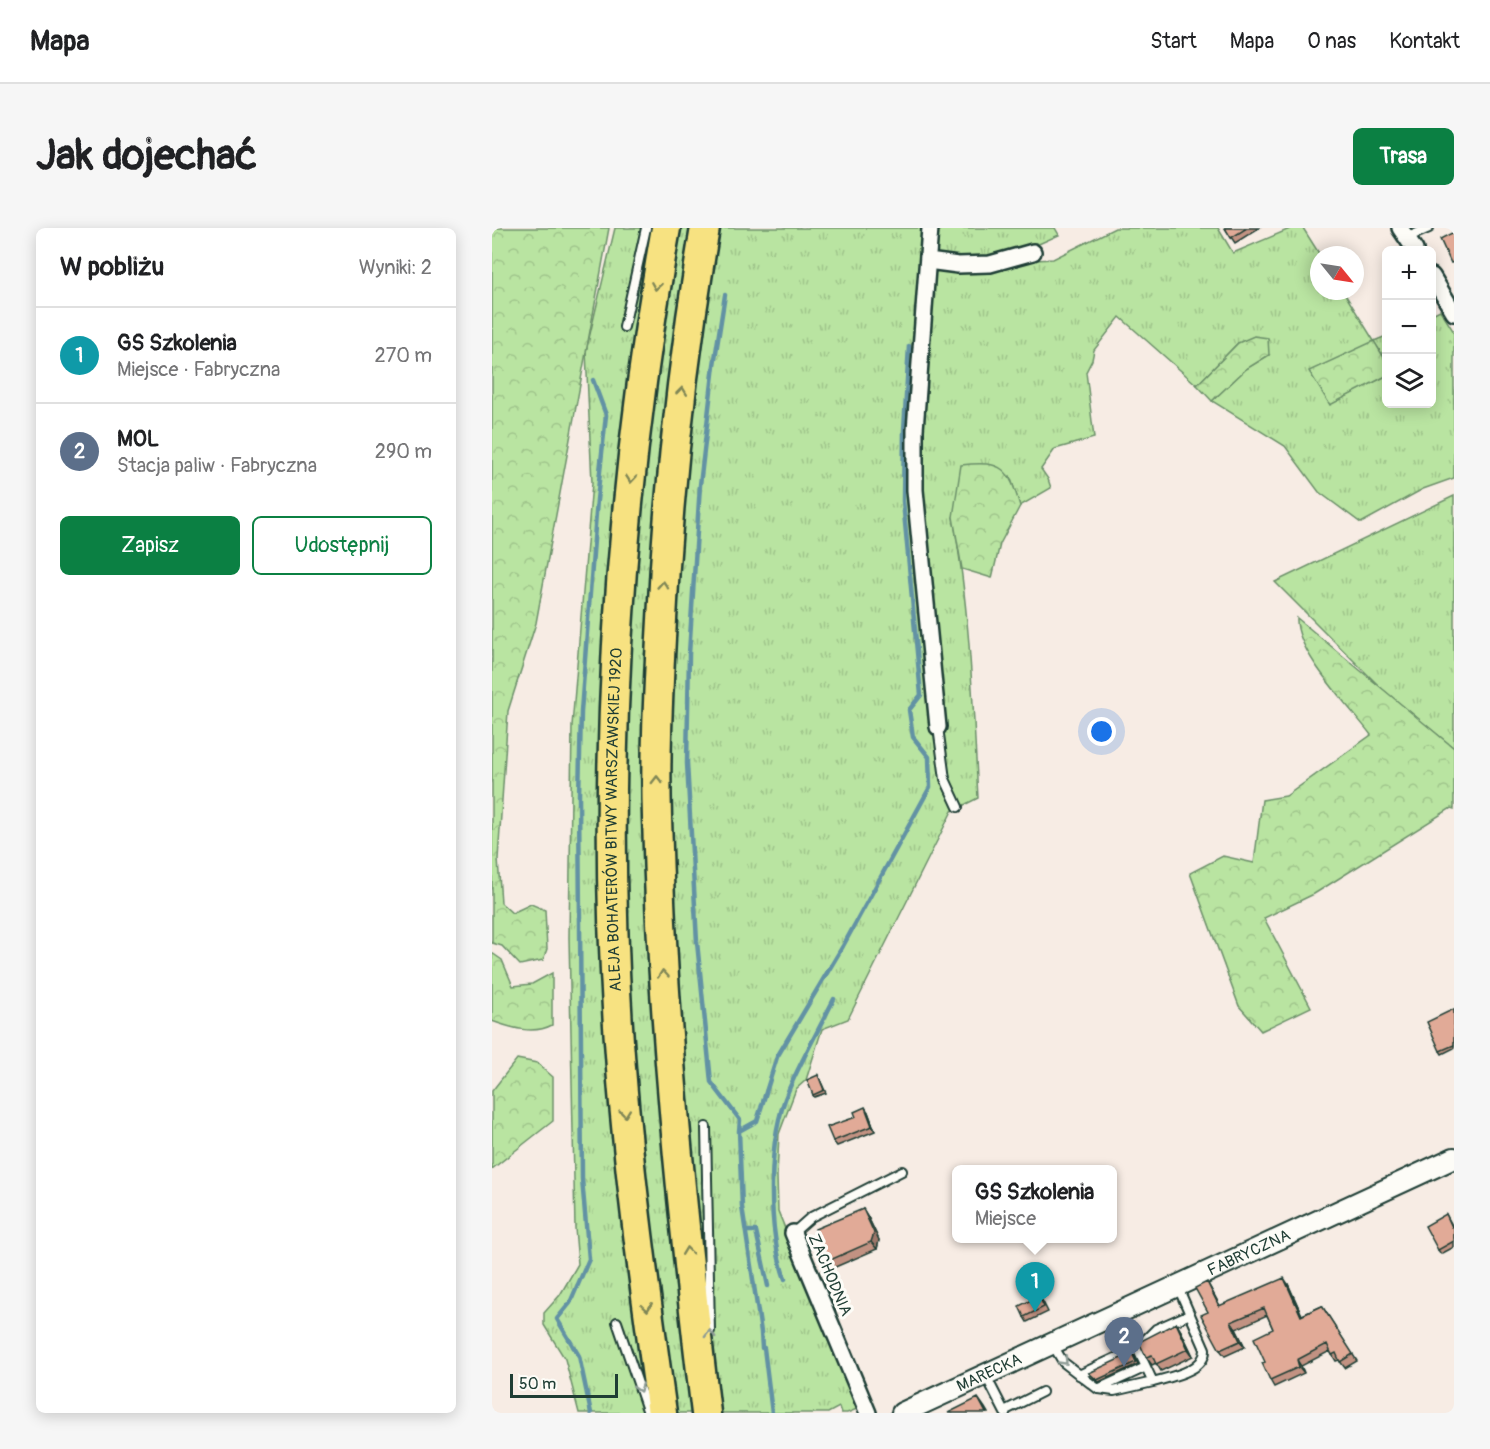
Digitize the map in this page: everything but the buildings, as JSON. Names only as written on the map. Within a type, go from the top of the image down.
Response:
[{"type":"highway","name":"ALEJA BOHATERÓW BITWY WARSZAWSKIEJ 1920","points":[[662,1413],[638,1245],[621,1069],[615,960],[612,784],[628,506],[644,358],[666,228]]},
{"type":"highway","points":[[705,228],[688,337],[667,533],[659,667],[657,786],[662,960],[674,1115],[706,1413]]},
{"type":"street","points":[[930,228],[915,430],[915,490],[938,727]]},
{"type":"street","points":[[928,261],[958,265],[990,264],[1033,252]]},
{"type":"street","points":[[1436,284],[1454,313]]},
{"type":"street","name":"FABRYCZNA","points":[[1048,1345],[1454,1158]]},
{"type":"street","name":"ZACHODNIA","points":[[794,1233],[868,1413]]},
{"type":"street","name":"MARECKA","points":[[902,1413],[1048,1345]]},
{"type":"lane","points":[[624,327],[646,228]]},
{"type":"lane","points":[[1407,239],[1428,228]]},
{"type":"lane","points":[[938,727],[945,779],[958,807]]},
{"type":"lane","points":[[706,1127],[710,1335]]},
{"type":"lane","name":"ZACHODNIA","points":[[794,1233],[811,1217],[902,1171]]},
{"type":"lane","points":[[1048,1345],[1059,1358],[1098,1389],[1114,1391],[1187,1371],[1201,1362],[1205,1357],[1205,1349],[1178,1286]]},
{"type":"lane","points":[[1079,1375],[1137,1348],[1156,1329],[1190,1314]]},
{"type":"lane","points":[[617,1322],[648,1413]]},
{"type":"lane","points":[[1137,1348],[1153,1382]]},
{"type":"lane","points":[[1098,1389],[1146,1367]]},
{"type":"lane","points":[[710,1368],[711,1413]]},
{"type":"lane","points":[[986,1374],[1004,1412],[1042,1392]]},
{"type":"green space","points":[[492,228],[609,228],[536,623],[508,711],[498,859],[501,903],[512,913],[531,904],[545,910],[547,949],[543,960],[520,965],[502,946],[492,943]]},
{"type":"green space","points":[[615,228],[1055,228],[1059,235],[1032,247],[1036,260],[1053,259],[1115,228],[1218,228],[1233,253],[1292,228],[1303,228],[1314,246],[1310,246],[1310,300],[1349,300],[1374,341],[1382,338],[1382,355],[1374,342],[1330,404],[1382,378],[1382,408],[1436,408],[1436,312],[1440,310],[1454,332],[1454,478],[1423,489],[1361,523],[1319,492],[1285,446],[1212,401],[1246,369],[1269,355],[1238,343],[1197,385],[1120,317],[1094,350],[1086,372],[1094,438],[1055,449],[1041,469],[1051,488],[1020,506],[1010,476],[953,517],[967,622],[978,798],[952,811],[848,1019],[822,1029],[806,1080],[796,1089],[779,1134],[778,1211],[856,1403],[857,1409],[847,1413],[841,1413],[839,1407],[828,1413],[579,1413],[565,1359],[544,1325],[544,1313],[560,1295],[578,1264],[575,1228],[569,937],[572,726],[592,483],[586,351]]},
{"type":"green space","points":[[1254,336],[1268,338],[1269,355],[1246,369],[1212,401],[1197,385],[1238,343]]},
{"type":"green space","points":[[1374,341],[1382,354],[1382,378],[1330,405],[1309,371]]},
{"type":"green space","points":[[987,464],[1003,470],[1012,483],[1020,506],[1000,544],[992,578],[962,569],[953,517],[961,465]]},
{"type":"green space","points":[[1454,496],[1454,748],[1382,689],[1275,582]]},
{"type":"green space","points":[[1297,618],[1454,748],[1454,809],[1451,808],[1314,894],[1264,918],[1311,1007],[1261,1031],[1239,1006],[1190,873],[1223,856],[1254,863],[1262,800],[1286,796],[1371,735],[1314,663],[1299,632]]},
{"type":"green space","points":[[492,953],[502,960],[513,986],[532,984],[552,973],[552,1025],[530,1030],[492,1021]]},
{"type":"green space","points":[[517,1059],[537,1063],[553,1077],[553,1121],[492,1169],[492,1091]]},
{"type":"waterway","points":[[725,295],[700,485],[689,654],[687,763],[697,942],[711,1082],[740,1120],[739,1131]]},
{"type":"waterway","points":[[762,1348],[742,1207],[739,1131],[757,1121],[777,1057],[843,946],[930,787],[929,757],[913,737],[909,710],[921,695],[903,501],[909,346]]},
{"type":"waterway","points":[[591,1413],[579,1356],[557,1319],[570,1303],[589,1259],[582,1179],[579,796],[581,712],[597,500],[606,415],[593,380]]},
{"type":"waterway","points":[[785,1279],[779,1258],[773,1210],[773,1158],[777,1133],[789,1089],[834,999]]},
{"type":"waterway","points":[[746,1231],[756,1231],[768,1286]]},
{"type":"waterway","points":[[764,1348],[772,1413]]},
{"type":"place","name":"GS Szkolenia","points":[[1035,1312]]},
{"type":"place","name":"MOL","points":[[1124,1367]]}]
